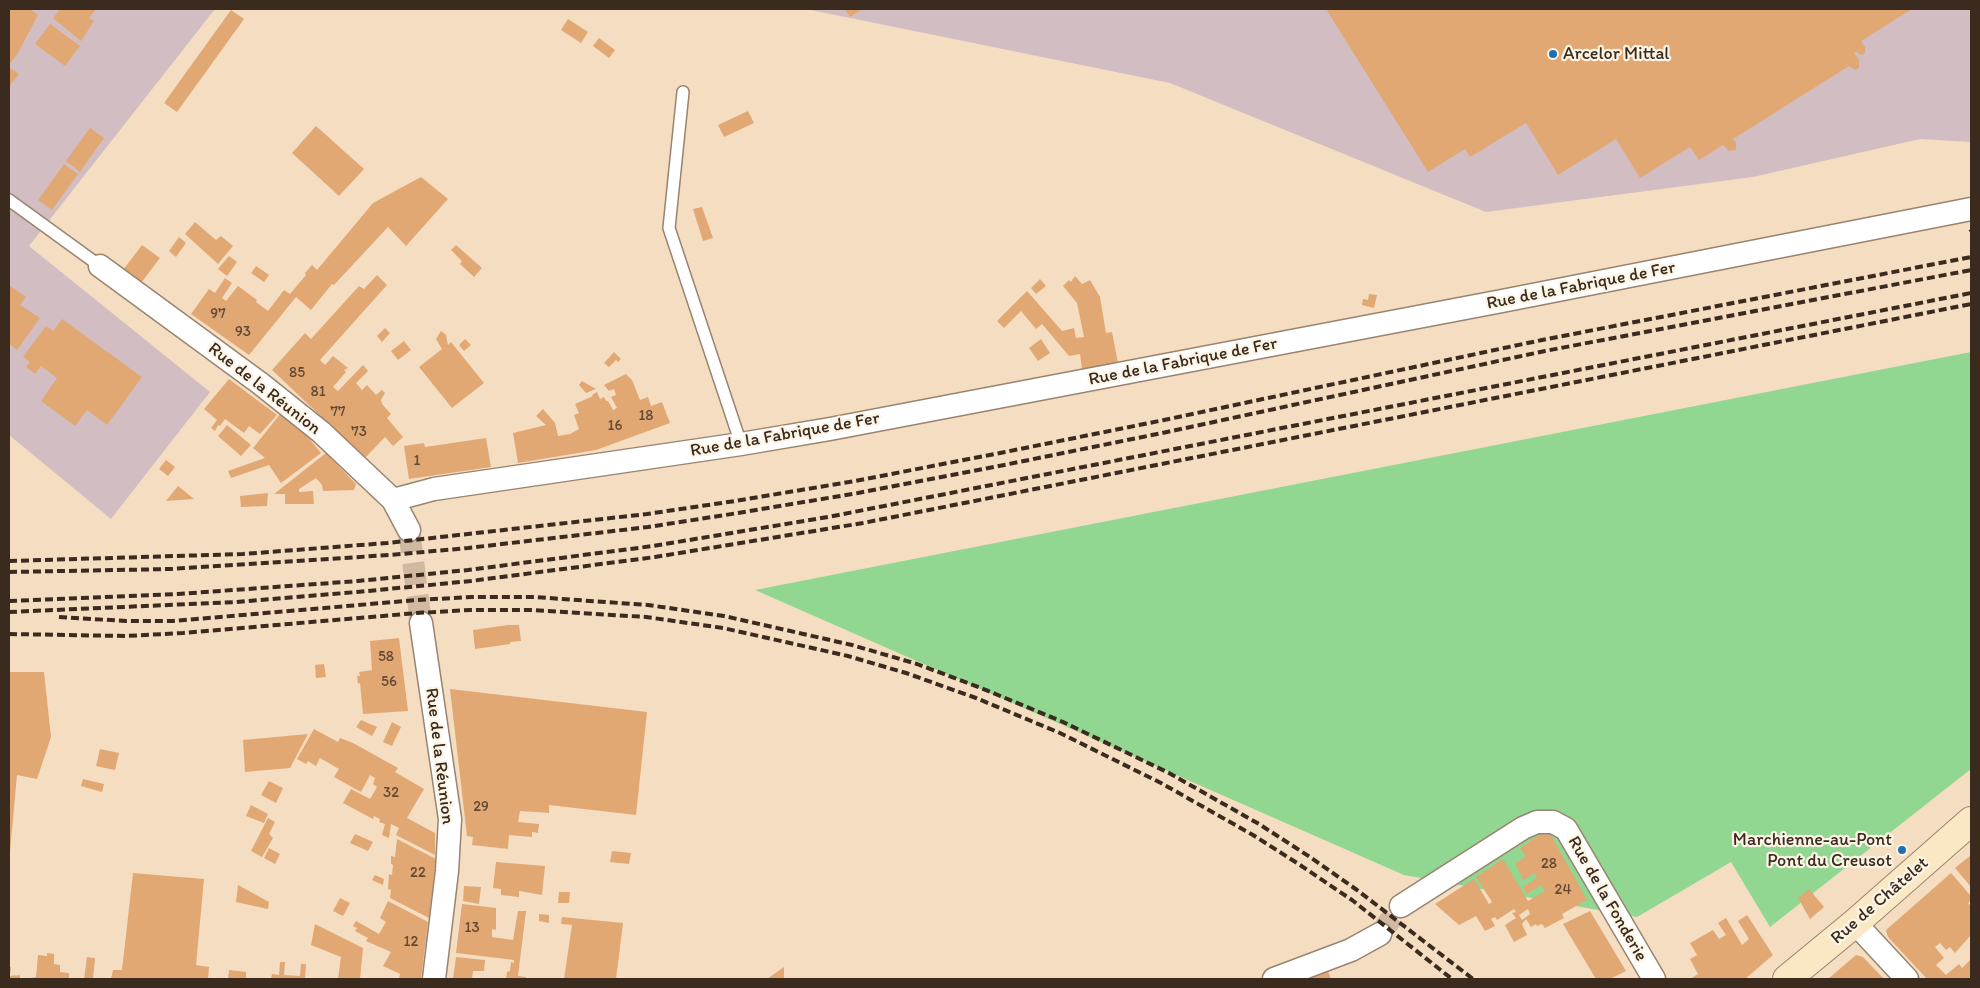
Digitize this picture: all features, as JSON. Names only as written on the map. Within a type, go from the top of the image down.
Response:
[{"type":"main road","name":"Rue de Châtelet","points":[[1787,979],[1855,923],[1971,822]]},
{"type":"street","name":"Rue de la Fabrique de Fer","points":[[393,500],[434,489],[830,429],[1971,210]]},
{"type":"street","name":"Rue de la Réunion","points":[[100,266],[261,384],[320,432],[393,500],[408,530]]},
{"type":"street","name":"Rue de la Réunion","points":[[421,623],[450,819],[447,872],[434,979]]},
{"type":"street","name":"Rue de la Fonderie","points":[[1401,906],[1522,828],[1537,822],[1553,822],[1566,829],[1654,979]]},
{"type":"street","points":[[1855,923],[1908,979]]},
{"type":"street","points":[[1274,979],[1351,950],[1380,934]]},
{"type":"lane","points":[[683,92],[669,228],[741,444]]},
{"type":"lane","points":[[9,200],[100,266]]},
{"type":"shaded area","points":[[9,9],[215,9],[29,246],[210,392],[111,519],[9,435]]},
{"type":"shaded area","points":[[806,9],[1971,9],[1971,142],[1920,139],[1753,177],[1486,212],[1170,83]]},
{"type":"green space","points":[[1971,352],[1971,769],[1770,927],[1731,862],[1637,917],[1404,875],[755,590]]},
{"type":"building","points":[[9,9],[30,9],[38,15],[18,53],[9,65]]},
{"type":"building","points":[[60,9],[96,9],[89,18],[94,21],[81,41],[53,18]]},
{"type":"building","points":[[845,9],[862,9],[850,17]]},
{"type":"building","name":"Arcelor Mittal","points":[[1326,9],[1912,9],[1861,41],[1865,47],[1865,53],[1862,55],[1854,53],[1859,60],[1859,68],[1855,70],[1849,66],[1733,139],[1736,143],[1736,150],[1729,151],[1723,145],[1699,160],[1690,147],[1640,178],[1616,139],[1558,175],[1526,123],[1470,157],[1465,149],[1428,172]]},
{"type":"building","points":[[231,10],[244,19],[177,112],[164,103]]},
{"type":"building","points":[[568,19],[588,32],[581,43],[561,30]]},
{"type":"building","points":[[50,24],[80,46],[65,66],[35,44]]},
{"type":"building","points":[[599,38],[615,50],[609,58],[593,46]]},
{"type":"building","points":[[9,67],[19,74],[9,87]]},
{"type":"building","points":[[748,111],[754,123],[724,137],[718,125]]},
{"type":"building","points":[[316,126],[364,169],[339,196],[292,153]]},
{"type":"building","points":[[90,128],[104,138],[80,172],[66,161]]},
{"type":"building","points":[[64,164],[78,174],[52,210],[38,200]]},
{"type":"building","points":[[421,177],[448,199],[406,246],[388,227],[334,285],[332,284],[311,310],[296,297],[249,355],[191,314],[209,289],[215,293],[225,278],[232,283],[222,298],[226,301],[238,286],[268,311],[284,290],[290,294],[312,265],[317,270],[373,203]]},
{"type":"building","points":[[702,207],[713,238],[703,241],[693,209]]},
{"type":"building","points":[[195,222],[216,240],[221,236],[233,246],[218,264],[185,234]]},
{"type":"building","points":[[179,237],[186,243],[176,257],[169,251]]},
{"type":"building","points":[[142,245],[160,258],[141,283],[123,270]]},
{"type":"building","points":[[456,245],[482,268],[474,277],[460,264],[462,261],[451,250]]},
{"type":"building","points":[[229,256],[237,262],[227,276],[218,269]]},
{"type":"building","points":[[256,266],[269,275],[264,282],[251,273]]},
{"type":"building","points":[[377,275],[387,285],[320,360],[325,365],[333,356],[348,368],[344,370],[346,372],[333,387],[338,391],[363,365],[368,371],[356,383],[362,390],[367,385],[376,395],[382,390],[385,393],[381,400],[382,404],[391,414],[387,418],[403,437],[393,446],[385,437],[365,458],[272,370],[305,333],[311,339],[359,286],[364,289]]},
{"type":"building","points":[[1075,276],[1082,284],[1090,280],[1100,297],[1106,333],[1112,332],[1118,363],[1082,369],[1080,354],[1069,356],[1042,324],[1036,329],[1021,311],[1004,328],[997,321],[1027,291],[1062,331],[1074,328],[1076,338],[1084,337],[1077,303],[1063,286],[1069,280],[1071,282]]},
{"type":"building","points":[[1040,279],[1046,286],[1036,294],[1031,288]]},
{"type":"building","points":[[9,285],[26,297],[20,305],[40,318],[17,350],[9,344]]},
{"type":"building","points":[[1369,294],[1377,295],[1374,308],[1362,305],[1363,299],[1368,300]]},
{"type":"building","points":[[62,319],[142,377],[107,425],[87,410],[75,426],[41,401],[57,378],[41,366],[35,374],[26,367],[30,362],[23,357],[46,326],[53,331]]},
{"type":"building","points":[[385,328],[390,333],[382,342],[377,336]]},
{"type":"building","points":[[441,331],[446,335],[448,345],[451,342],[484,383],[452,408],[419,367],[442,349],[436,339]]},
{"type":"building","points":[[465,339],[471,345],[464,351],[459,345]]},
{"type":"building","points":[[1041,339],[1050,353],[1038,361],[1029,348]]},
{"type":"building","points":[[404,341],[411,350],[398,360],[391,351]]},
{"type":"building","points":[[614,352],[621,359],[618,362],[616,360],[609,367],[604,363]]},
{"type":"building","points":[[626,374],[632,380],[640,400],[648,397],[651,406],[662,402],[670,423],[596,450],[518,463],[513,433],[546,425],[536,416],[543,409],[555,423],[558,436],[570,434],[579,429],[574,415],[579,413],[575,404],[593,396],[597,392],[600,399],[604,397],[613,410],[617,408],[611,397],[616,395],[614,389],[609,391],[604,385]]},
{"type":"building","points":[[229,379],[277,415],[260,434],[249,426],[244,433],[225,419],[220,426],[218,425],[215,431],[211,428],[217,420],[204,409]]},
{"type":"building","points":[[582,381],[596,389],[586,393],[579,385]]},
{"type":"building","points":[[281,413],[304,432],[321,453],[281,483],[269,465],[231,478],[228,471],[265,458],[253,448]]},
{"type":"building","points":[[227,425],[251,445],[241,456],[218,436]]},
{"type":"building","points":[[486,438],[491,467],[409,479],[404,446],[424,443],[425,447]]},
{"type":"building","points":[[326,453],[356,484],[354,490],[323,491],[322,485],[316,478],[299,489],[299,492],[313,491],[314,504],[285,504],[285,494],[274,494]]},
{"type":"building","points":[[166,460],[175,467],[168,476],[159,469]]},
{"type":"building","points":[[178,486],[194,499],[166,501]]},
{"type":"building","points":[[268,493],[267,506],[241,507],[240,496]]},
{"type":"building","points":[[519,625],[521,641],[475,649],[473,630]]},
{"type":"building","points":[[399,638],[408,711],[363,714],[360,683],[358,684],[357,676],[360,676],[359,672],[372,670],[370,641]]},
{"type":"building","points":[[324,664],[326,677],[316,678],[315,665]]},
{"type":"building","points":[[9,672],[44,672],[51,737],[37,779],[17,775],[10,852]]},
{"type":"building","points":[[450,689],[647,712],[636,815],[549,805],[549,813],[520,811],[518,822],[539,824],[538,833],[532,832],[532,837],[509,835],[508,849],[472,845],[473,837],[467,836]]},
{"type":"building","points":[[361,720],[377,727],[372,736],[356,727]]},
{"type":"building","points":[[392,722],[401,727],[392,746],[383,742]]},
{"type":"building","points":[[314,729],[338,742],[340,738],[353,743],[398,768],[395,772],[424,789],[407,818],[435,833],[435,855],[396,835],[399,828],[391,824],[389,838],[382,835],[385,824],[379,822],[380,819],[374,816],[373,819],[343,803],[351,789],[370,799],[377,787],[373,784],[375,778],[370,775],[361,792],[334,777],[339,769],[320,758],[316,766],[308,761],[306,764],[297,759]]},
{"type":"building","points":[[308,734],[290,768],[245,772],[243,740]]},
{"type":"building","points":[[100,749],[119,753],[115,770],[96,766]]},
{"type":"building","points":[[83,779],[104,784],[102,792],[81,786]]},
{"type":"building","points":[[269,781],[283,788],[276,803],[261,795]]},
{"type":"building","points":[[251,805],[268,814],[264,823],[246,816]]},
{"type":"building","points":[[268,818],[275,822],[269,834],[273,838],[262,857],[251,851]]},
{"type":"building","points":[[1542,833],[1551,835],[1587,900],[1562,914],[1564,918],[1545,928],[1542,924],[1537,926],[1536,924],[1531,927],[1526,919],[1522,924],[1527,935],[1514,942],[1505,925],[1516,918],[1512,913],[1516,912],[1514,909],[1497,920],[1495,917],[1491,919],[1495,926],[1485,931],[1476,916],[1459,925],[1435,904],[1474,879],[1489,904],[1492,902],[1476,877],[1503,859],[1528,901],[1545,891],[1541,885],[1527,894],[1523,887],[1537,878],[1535,873],[1523,880],[1515,863],[1526,857],[1520,848]],"holes":[[[1528,909],[1530,914],[1522,920],[1519,915]]]},
{"type":"building","points":[[355,834],[373,842],[368,851],[350,843]]},
{"type":"building","points":[[397,839],[436,859],[429,918],[390,898],[391,890],[388,889],[389,874],[392,875],[393,865],[391,864],[391,856],[395,857]]},
{"type":"building","points":[[269,848],[280,854],[275,864],[264,858]]},
{"type":"building","points":[[612,851],[631,853],[629,864],[610,862]]},
{"type":"building","points":[[1971,855],[1971,887],[1955,868]]},
{"type":"building","points":[[496,862],[545,866],[542,895],[519,891],[519,897],[501,895],[501,889],[493,888]]},
{"type":"building","points":[[133,873],[204,879],[196,965],[209,967],[208,979],[111,979],[113,970],[122,970]]},
{"type":"building","points":[[1951,873],[1971,896],[1971,900],[1968,903],[1971,906],[1971,935],[1955,953],[1950,947],[1946,950],[1940,943],[1935,947],[1944,958],[1936,965],[1946,975],[1959,964],[1962,968],[1971,959],[1971,979],[1927,979],[1888,937],[1886,930]]},
{"type":"building","points":[[375,875],[384,879],[383,885],[372,880]]},
{"type":"building","points":[[238,885],[269,902],[268,909],[236,902]]},
{"type":"building","points":[[464,886],[481,887],[479,904],[463,901]]},
{"type":"building","points":[[1809,889],[1824,907],[1810,919],[1798,898]]},
{"type":"building","points":[[559,892],[570,892],[569,903],[558,903]]},
{"type":"building","points":[[340,898],[350,903],[343,916],[333,911]]},
{"type":"building","points":[[388,901],[428,922],[421,979],[399,979],[400,974],[383,966],[391,952],[366,941],[368,938],[355,931],[357,928],[353,926],[356,921],[379,934],[386,922],[380,918]]},
{"type":"building","points":[[462,904],[496,908],[496,930],[492,929],[492,937],[513,940],[518,911],[526,911],[518,976],[526,977],[526,979],[506,979],[507,972],[510,971],[511,962],[514,963],[514,960],[456,953]]},
{"type":"building","points":[[1590,911],[1626,971],[1610,979],[1596,979],[1563,924]]},
{"type":"building","points":[[539,914],[549,915],[549,923],[539,921]]},
{"type":"building","points":[[1747,915],[1773,955],[1745,979],[1690,979],[1698,974],[1690,959],[1697,955],[1690,943],[1713,930],[1719,939],[1726,935],[1718,923],[1726,918],[1742,945],[1749,939],[1738,921]]},
{"type":"building","points":[[562,917],[623,923],[616,979],[564,979],[572,925],[561,924]]},
{"type":"building","points":[[315,924],[363,948],[360,979],[338,979],[341,957],[311,945]]},
{"type":"building","points":[[47,953],[54,954],[54,964],[60,965],[60,972],[69,973],[69,979],[28,979],[36,977],[38,955],[47,956]]},
{"type":"building","points":[[1856,955],[1863,957],[1884,979],[1828,979]]},
{"type":"building","points":[[87,957],[95,958],[93,979],[84,979]]},
{"type":"building","points":[[456,957],[485,960],[484,971],[473,971],[472,979],[453,979]]},
{"type":"building","points":[[280,962],[285,962],[284,975],[300,976],[301,964],[306,964],[305,979],[271,979],[272,974],[279,975]]},
{"type":"building","points":[[9,967],[11,967],[10,976],[20,975],[20,979],[9,979]]},
{"type":"building","points":[[784,967],[784,979],[767,979]]},
{"type":"building","points":[[229,970],[246,972],[246,979],[228,979]]},
{"type":"building","points":[[1328,971],[1331,979],[1310,979]]},
{"type":"tunnel","points":[[409,530],[421,623]]},
{"type":"tunnel","points":[[1380,934],[1401,906]]},
{"type":"railway","points":[[9,561],[243,554],[387,543],[647,514],[735,501],[855,481],[1005,452],[1542,340],[1971,257]]},
{"type":"railway","points":[[9,572],[171,569],[390,555],[648,527],[858,493],[1009,464],[1545,351],[1971,270]]},
{"type":"railway","points":[[9,601],[178,594],[358,581],[468,570],[653,546],[828,517],[1971,293]]},
{"type":"railway","points":[[9,612],[236,602],[357,592],[471,581],[655,557],[863,523],[1971,304]]},
{"type":"railway","points":[[59,617],[126,621],[173,621],[417,600],[472,597],[534,597],[648,605],[724,616],[852,645],[917,664],[981,688],[1063,722],[1169,773],[1259,824],[1310,857],[1357,890],[1473,979]]},
{"type":"railway","points":[[9,634],[125,636],[183,633],[417,613],[470,610],[532,610],[646,617],[723,628],[848,656],[906,673],[976,698],[1060,733],[1161,783],[1253,835],[1352,900],[1452,979]]},
{"type":"place","name":"Arcelor Mittal","points":[[1553,54]]},
{"type":"place","name":"Marchienne-au-Pont Pont du Creusot","points":[[1902,850]]}]
